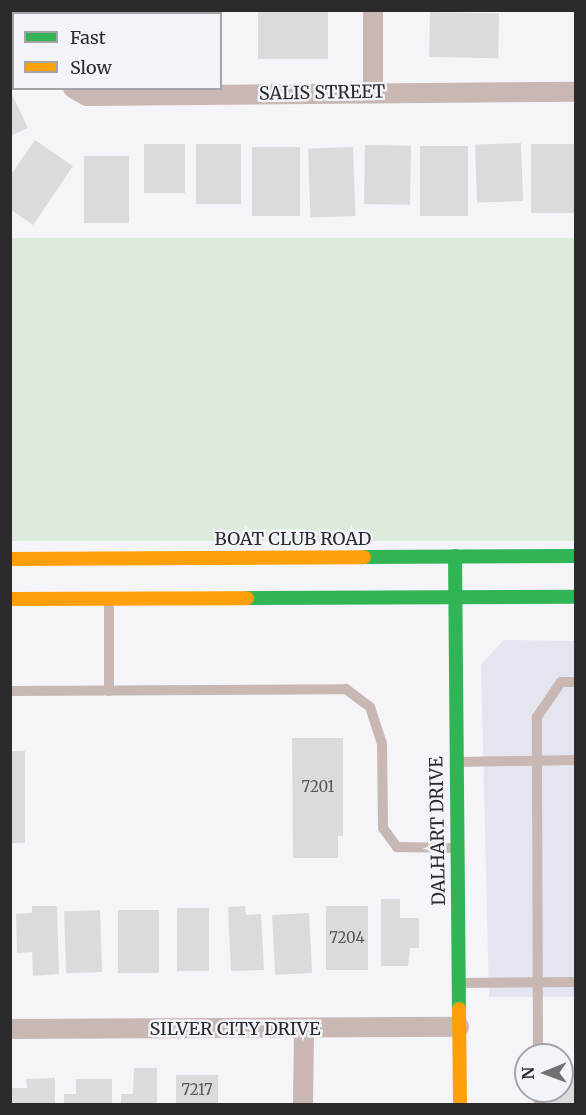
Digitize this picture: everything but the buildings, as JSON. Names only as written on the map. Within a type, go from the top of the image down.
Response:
[{"type":"main road","name":"DALHART DRIVE","points":[[454,556],[460,1104]]},
{"type":"main road","name":"BOAT CLUB ROAD","points":[[10,559],[576,556]]},
{"type":"main road","points":[[10,599],[576,597]]},
{"type":"street","points":[[373,10],[373,92]]},
{"type":"street","name":"SALIS STREET","points":[[76,90],[87,96],[576,92]]},
{"type":"street","name":"SILVER CITY DRIVE","points":[[10,1029],[459,1027]]},
{"type":"street","points":[[303,1104],[304,1029]]},
{"type":"lane","points":[[109,599],[109,690]]},
{"type":"lane","points":[[538,1043],[535,762],[537,717],[561,682],[576,682]]},
{"type":"lane","points":[[10,691],[346,689],[370,707],[382,743],[383,828],[398,847],[456,848]]},
{"type":"lane","points":[[455,762],[576,760]]},
{"type":"lane","points":[[458,983],[576,982]]},
{"type":"shaded area","points":[[504,640],[575,641],[575,997],[489,997],[481,664]]},
{"type":"green space","points":[[11,238],[575,238],[575,541],[11,541]]},
{"type":"traffic: fast","points":[[455,556],[459,1009]]},
{"type":"traffic: fast","points":[[364,557],[576,556]]},
{"type":"traffic: fast","points":[[247,598],[576,597]]},
{"type":"traffic: slow","points":[[10,559],[364,557]]},
{"type":"traffic: slow","points":[[10,599],[247,598]]},
{"type":"traffic: slow","points":[[459,1009],[460,1104]]}]
